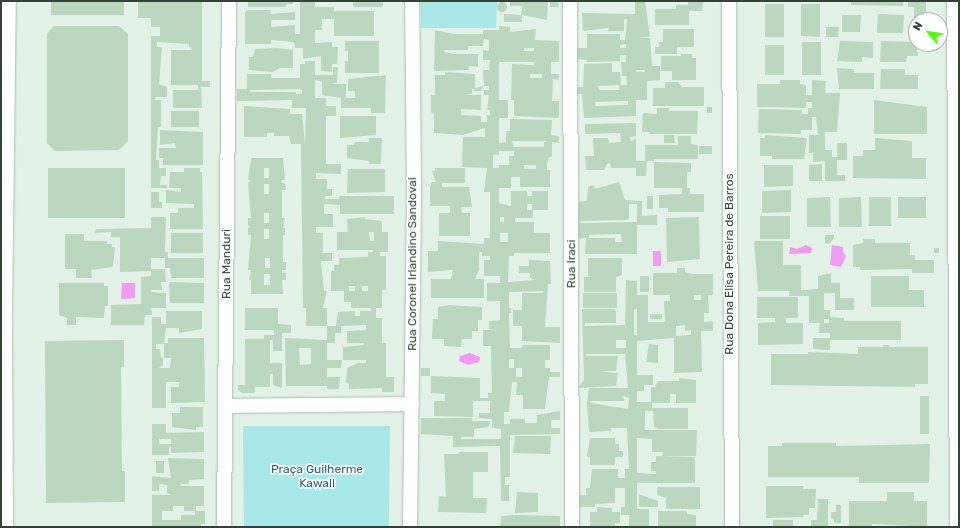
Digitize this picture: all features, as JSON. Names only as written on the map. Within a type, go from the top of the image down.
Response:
[{"type":"street","points":[[4,527],[2,283],[7,1]]},
{"type":"street","name":"Rua Manduri","points":[[224,527],[229,1]]},
{"type":"street","name":"Rua Coronel Irlandino Sandoval","points":[[410,527],[412,404],[412,1]]},
{"type":"street","name":"Rua Iraci","points":[[570,1],[572,527]]},
{"type":"street","name":"Rua Dona Elisa Pereira de Barros","points":[[729,1],[732,527]]},
{"type":"street","points":[[954,1],[958,254],[958,527]]},
{"type":"street","points":[[226,406],[412,404]]},
{"type":"green space","points":[[421,1],[497,1],[496,28],[421,28]]},
{"type":"green space","name":"Praça Guilherme Kawall","points":[[243,426],[390,426],[389,527],[244,527]]},
{"type":"shaded area","points":[[806,245],[812,248],[811,253],[789,254],[790,247],[797,249]]},
{"type":"shaded area","points":[[832,245],[843,247],[843,252],[846,256],[841,267],[830,265]]},
{"type":"shaded area","points":[[653,251],[661,251],[661,266],[653,266]]},
{"type":"shaded area","points":[[122,283],[135,283],[135,298],[121,299]]},
{"type":"shaded area","points":[[470,353],[480,357],[479,362],[468,365],[459,361],[460,356]]},
{"type":"building","points":[[51,1],[124,1],[124,15],[51,15]]},
{"type":"building","points":[[138,1],[202,1],[202,81],[210,81],[210,87],[201,87],[202,108],[173,108],[173,90],[198,90],[198,85],[171,85],[171,50],[192,50],[191,47],[189,47],[189,44],[157,42],[157,47],[162,47],[159,84],[167,87],[167,97],[155,97],[155,100],[161,100],[161,127],[158,127],[156,160],[159,160],[159,168],[166,168],[166,176],[161,176],[160,185],[167,185],[167,188],[151,188],[151,36],[160,36],[160,27],[151,27],[151,18],[138,18]]},
{"type":"building","points":[[248,1],[293,1],[293,4],[286,4],[286,7],[248,7]]},
{"type":"building","points":[[300,1],[315,1],[315,7],[334,7],[334,11],[374,11],[374,36],[334,36],[334,19],[322,19],[322,30],[315,30],[315,43],[332,42],[332,47],[338,47],[337,64],[332,64],[332,72],[321,71],[321,56],[303,59],[303,48],[295,48],[294,42],[271,40],[271,44],[245,44],[245,12],[248,10],[271,10],[270,14],[295,12],[295,20],[271,20],[271,27],[295,25],[295,34],[300,34]]},
{"type":"building","points":[[353,1],[383,1],[383,7],[353,7]]},
{"type":"building","points":[[510,1],[548,1],[547,20],[522,15],[522,22],[504,22],[504,14],[521,15],[522,6],[510,6]]},
{"type":"building","points":[[550,1],[558,1],[559,7],[550,7]]},
{"type":"building","points":[[635,1],[645,1],[650,37],[638,38],[650,38],[652,66],[660,66],[660,80],[647,81],[647,100],[636,100],[636,116],[584,118],[582,94],[576,94],[576,87],[583,87],[584,64],[612,63],[612,72],[620,72],[621,85],[627,85],[626,76],[622,76],[621,62],[626,62],[626,55],[620,55],[620,61],[587,62],[587,60],[576,59],[576,48],[587,48],[587,34],[620,34],[620,40],[625,40],[627,19],[624,19],[624,31],[608,31],[609,28],[583,31],[582,13],[635,14]],"holes":[[[626,44],[626,48],[620,48],[620,45]],[[636,70],[645,70],[645,72],[636,72]],[[619,85],[619,90],[599,90],[598,86]],[[628,101],[628,105],[595,106],[595,102]]]},
{"type":"building","points":[[688,1],[703,1],[702,11],[689,11],[689,25],[655,25],[655,9],[676,9],[676,5],[688,5]]},
{"type":"building","points":[[851,1],[903,1],[903,6],[851,5]]},
{"type":"building","points":[[908,1],[926,1],[926,12],[914,12],[914,7],[908,7]]},
{"type":"building","points":[[500,2],[504,2],[506,3],[506,11],[500,12],[497,9],[497,5]]},
{"type":"building","points":[[765,4],[784,4],[784,37],[765,37]]},
{"type":"building","points":[[801,4],[820,4],[820,37],[801,36]]},
{"type":"building","points":[[878,14],[904,15],[903,33],[877,33]]},
{"type":"building","points":[[842,15],[861,15],[860,32],[842,32]]},
{"type":"building","points":[[54,26],[119,26],[128,34],[128,141],[119,150],[55,151],[47,143],[47,34]]},
{"type":"building","points":[[499,26],[510,27],[510,32],[536,29],[535,40],[559,41],[559,62],[551,62],[551,74],[559,74],[559,80],[553,79],[552,101],[559,101],[559,118],[514,116],[514,100],[511,100],[512,64],[534,65],[534,62],[499,62],[499,100],[508,100],[508,118],[499,118],[499,143],[506,142],[506,131],[510,131],[510,119],[552,120],[551,135],[559,136],[559,143],[552,142],[552,157],[549,157],[547,165],[547,170],[550,170],[550,187],[520,187],[520,177],[511,177],[511,188],[499,188],[499,203],[511,206],[511,191],[527,191],[527,196],[532,196],[532,191],[548,191],[548,210],[533,210],[533,218],[515,218],[515,222],[534,222],[534,233],[550,233],[550,253],[514,253],[514,256],[509,256],[508,282],[536,280],[530,278],[530,273],[519,273],[519,266],[529,266],[529,260],[550,261],[551,284],[548,284],[545,327],[560,327],[560,343],[522,341],[522,326],[513,326],[513,310],[522,310],[522,293],[542,293],[543,291],[509,292],[509,308],[511,308],[511,313],[509,313],[510,348],[522,348],[522,345],[550,345],[550,360],[545,360],[545,368],[550,368],[550,372],[560,372],[560,377],[549,377],[545,409],[523,409],[523,395],[516,395],[517,382],[512,382],[509,412],[504,412],[504,424],[510,424],[510,419],[525,419],[525,423],[537,423],[537,415],[560,411],[560,420],[551,420],[551,428],[560,428],[560,434],[510,435],[510,477],[505,477],[505,485],[509,485],[509,501],[501,501],[500,446],[453,447],[453,436],[421,434],[421,418],[472,418],[472,421],[490,421],[489,427],[474,429],[474,437],[461,437],[461,439],[501,439],[501,429],[492,428],[492,419],[479,418],[479,413],[490,413],[490,401],[473,401],[473,417],[434,416],[434,401],[445,401],[445,394],[431,393],[431,376],[480,378],[480,398],[488,398],[488,393],[492,393],[491,346],[483,346],[483,330],[495,330],[489,329],[489,321],[500,320],[500,301],[487,301],[487,283],[500,283],[500,276],[484,276],[484,260],[490,260],[490,256],[482,256],[482,252],[479,252],[479,270],[475,279],[484,279],[484,298],[431,298],[431,279],[451,279],[453,270],[428,272],[428,251],[438,251],[438,241],[484,244],[484,238],[490,238],[490,192],[484,192],[487,168],[462,167],[463,137],[485,137],[485,128],[463,135],[434,133],[434,114],[431,112],[431,95],[435,95],[435,75],[445,75],[445,72],[475,74],[475,88],[484,86],[483,70],[489,70],[490,60],[483,60],[483,50],[489,51],[489,40],[484,39],[483,46],[468,46],[468,50],[444,50],[444,52],[454,54],[478,54],[478,67],[469,66],[469,70],[434,71],[435,30],[454,34],[483,34],[483,30],[499,30]],"holes":[[[524,48],[534,48],[534,51],[524,51]],[[530,74],[542,74],[542,78],[530,78]],[[484,86],[489,86],[489,90],[484,90],[484,95],[489,95],[487,110],[490,110],[490,115],[487,115],[487,122],[481,122],[481,116],[461,115],[461,109],[481,110],[481,95],[464,95],[472,94],[472,89],[475,89],[473,91],[481,91]],[[512,141],[546,141],[544,142],[544,147],[514,147]],[[499,151],[514,151],[514,156],[509,156],[509,165],[499,165],[499,168],[493,168],[493,155],[499,155]],[[524,165],[536,165],[536,169],[524,169]],[[527,204],[532,204],[532,210],[527,210]],[[500,217],[504,217],[504,222],[500,222]],[[500,233],[508,233],[508,242],[500,242]],[[509,359],[514,359],[514,368],[509,368]],[[516,368],[522,368],[522,377],[516,377]]]},
{"type":"building","points":[[826,27],[839,27],[838,37],[826,37]]},
{"type":"building","points":[[663,29],[694,29],[694,47],[677,47],[677,54],[655,54],[655,47],[659,47],[659,42],[663,42]]},
{"type":"building","points":[[345,41],[379,41],[379,73],[345,73],[345,61],[348,61],[348,51],[345,51]]},
{"type":"building","points":[[840,41],[873,42],[873,58],[862,57],[862,62],[837,61]]},
{"type":"building","points":[[881,41],[908,42],[908,52],[917,52],[918,56],[907,56],[906,62],[880,62]]},
{"type":"building","points":[[802,42],[821,42],[821,75],[802,75]]},
{"type":"building","points":[[765,45],[784,45],[784,75],[765,75]]},
{"type":"building","points":[[278,48],[293,50],[293,68],[280,68],[273,72],[249,70],[249,57],[253,57],[255,49]]},
{"type":"building","points":[[681,54],[692,54],[692,58],[696,58],[696,80],[672,80],[672,71],[661,71],[661,56],[681,56]]},
{"type":"building","points":[[305,61],[315,61],[315,75],[333,75],[333,67],[338,67],[337,83],[331,84],[346,84],[346,98],[355,98],[355,91],[348,91],[348,79],[386,75],[385,113],[371,113],[371,108],[341,108],[341,98],[322,95],[322,82],[315,80],[315,98],[326,98],[326,106],[336,106],[336,116],[326,116],[326,164],[341,164],[341,174],[316,173],[316,179],[327,179],[327,189],[332,189],[332,196],[325,196],[325,199],[339,199],[340,196],[394,196],[394,214],[340,214],[340,205],[324,204],[324,214],[333,214],[333,227],[316,227],[316,233],[323,233],[323,253],[332,253],[332,261],[321,261],[324,291],[327,291],[323,308],[327,308],[327,326],[306,326],[306,308],[303,308],[301,144],[291,144],[289,136],[274,136],[274,133],[267,133],[267,137],[244,137],[244,106],[290,109],[290,114],[302,114],[305,144],[306,108],[292,108],[292,100],[237,101],[237,89],[247,89],[247,74],[271,74],[271,78],[300,78],[300,64],[305,64]],"holes":[[[302,89],[302,94],[296,94],[296,92],[250,92],[250,90]]]},
{"type":"building","points":[[837,68],[854,69],[854,73],[874,73],[874,89],[839,89]]},
{"type":"building","points":[[881,69],[905,69],[905,75],[918,75],[918,89],[880,89]]},
{"type":"building","points":[[780,80],[800,80],[800,84],[806,85],[806,95],[812,95],[812,80],[826,81],[825,93],[840,93],[837,132],[825,132],[825,150],[832,150],[832,157],[837,157],[837,143],[847,143],[847,160],[837,160],[837,175],[845,175],[845,181],[825,181],[825,161],[813,162],[813,153],[809,153],[809,135],[818,135],[816,117],[812,117],[812,130],[801,130],[801,134],[758,133],[759,109],[802,110],[802,114],[808,114],[808,108],[812,108],[812,102],[806,102],[806,108],[757,107],[757,84],[780,84]]},
{"type":"building","points":[[665,82],[678,82],[682,87],[704,87],[704,106],[653,106],[653,88],[665,88]]},
{"type":"building","points":[[874,100],[927,107],[927,134],[874,134]]},
{"type":"building","points":[[707,107],[712,107],[712,113],[707,113]]},
{"type":"building","points":[[657,108],[669,108],[669,111],[698,111],[697,134],[650,134],[650,132],[642,132],[643,113],[657,114]]},
{"type":"building","points":[[171,111],[199,111],[199,127],[171,127]]},
{"type":"building","points":[[340,116],[376,116],[376,135],[340,138]]},
{"type":"building","points":[[636,123],[636,136],[630,137],[630,141],[636,139],[636,161],[645,161],[645,145],[678,145],[678,136],[691,136],[691,144],[698,145],[698,159],[654,159],[654,161],[647,161],[646,176],[636,176],[636,168],[611,168],[610,163],[607,164],[604,170],[586,170],[585,156],[594,156],[593,138],[608,138],[609,143],[621,142],[620,133],[585,134],[585,124]]},
{"type":"building","points":[[160,130],[203,132],[203,165],[163,165],[163,158],[159,158],[159,148],[176,148],[175,143],[160,145]]},
{"type":"building","points":[[664,135],[674,135],[675,143],[664,143]]},
{"type":"building","points":[[765,135],[807,138],[804,159],[772,159],[772,156],[760,156],[760,138],[765,138]]},
{"type":"building","points":[[369,138],[382,138],[381,164],[369,164],[369,161],[347,158],[347,145],[354,145],[355,142],[369,142]]},
{"type":"building","points":[[875,138],[912,141],[912,158],[926,158],[926,179],[853,178],[853,156],[863,156],[863,150],[875,150]]},
{"type":"building","points":[[699,146],[712,146],[712,154],[699,154]]},
{"type":"building","points":[[251,158],[283,158],[285,180],[282,180],[282,183],[285,183],[286,190],[282,190],[282,218],[285,218],[283,228],[285,228],[285,235],[283,235],[283,262],[286,262],[286,270],[282,270],[282,273],[286,273],[286,280],[282,280],[283,294],[251,294],[251,280],[249,280],[251,270],[248,270],[251,235],[248,235],[248,227],[251,228],[248,225],[248,218],[251,218],[248,183],[251,180],[248,180]],"holes":[[[264,168],[269,168],[269,178],[264,178]],[[264,184],[269,184],[269,194],[264,194]],[[264,213],[269,213],[269,223],[264,223]],[[264,229],[269,229],[269,239],[264,239]],[[265,258],[270,258],[270,268],[265,268]],[[264,274],[270,274],[270,285],[264,285]]]},
{"type":"building","points":[[654,162],[691,163],[691,172],[687,172],[687,188],[690,188],[690,194],[704,194],[704,212],[668,212],[668,208],[659,208],[659,195],[682,194],[682,188],[654,188]]},
{"type":"building","points":[[822,164],[822,181],[809,181],[809,165]]},
{"type":"building","points":[[764,165],[793,165],[793,186],[764,187]]},
{"type":"building","points":[[48,168],[125,168],[125,218],[48,218]]},
{"type":"building","points":[[184,168],[200,168],[200,172],[202,172],[203,229],[170,229],[170,213],[178,213],[178,208],[194,208],[194,204],[166,203],[166,190],[181,192],[181,188],[169,188],[170,172],[184,172]]},
{"type":"building","points":[[435,168],[465,168],[465,183],[442,183],[442,187],[469,187],[472,207],[461,207],[462,213],[470,213],[470,236],[439,236],[439,213],[450,213],[450,206],[430,206],[430,187],[432,182],[436,182],[432,171],[435,171]]},
{"type":"building","points":[[348,169],[385,169],[385,192],[347,193]]},
{"type":"building","points":[[619,182],[625,200],[642,201],[642,216],[657,215],[657,225],[637,225],[637,254],[585,254],[586,238],[577,239],[577,202],[587,201],[588,187],[593,185],[595,189]],"holes":[[[629,204],[637,204],[637,222],[580,223],[580,221],[629,219]],[[621,234],[622,242],[615,242],[615,238],[589,238],[589,235]]]},
{"type":"building","points":[[791,190],[791,212],[762,213],[762,191]]},
{"type":"building","points":[[151,192],[159,192],[159,202],[162,202],[162,208],[151,208]]},
{"type":"building","points":[[647,196],[653,196],[653,209],[647,209]]},
{"type":"building","points":[[830,197],[831,227],[807,227],[807,198]]},
{"type":"building","points":[[861,197],[862,227],[839,227],[839,198]]},
{"type":"building","points":[[869,197],[891,197],[891,226],[869,226]]},
{"type":"building","points":[[898,197],[926,197],[926,218],[898,218]]},
{"type":"building","points":[[760,216],[790,216],[790,239],[760,239]]},
{"type":"building","points":[[151,217],[166,217],[165,252],[168,252],[168,258],[204,258],[204,278],[171,278],[170,268],[165,268],[165,258],[151,258],[151,269],[165,269],[166,282],[161,282],[162,290],[151,290],[152,292],[166,293],[166,308],[151,308],[152,315],[145,315],[144,325],[111,325],[111,305],[141,304],[141,277],[151,276],[151,271],[120,272],[120,237],[111,237],[111,232],[95,233],[96,229],[151,228]]},
{"type":"building","points":[[365,217],[365,219],[382,221],[382,232],[388,232],[388,252],[380,252],[380,256],[386,256],[386,290],[382,290],[382,308],[376,308],[376,318],[382,318],[382,343],[386,343],[386,377],[394,377],[394,392],[382,392],[382,388],[349,389],[349,383],[346,383],[347,368],[358,363],[366,363],[366,360],[343,360],[343,347],[364,345],[364,343],[347,343],[347,331],[366,330],[366,325],[341,326],[341,333],[335,333],[335,343],[327,343],[327,360],[342,360],[341,368],[327,368],[327,377],[340,377],[339,389],[327,389],[327,386],[286,386],[285,338],[327,340],[327,326],[336,326],[338,312],[355,311],[355,316],[360,316],[360,311],[371,311],[371,308],[351,308],[351,302],[344,302],[344,291],[331,291],[331,271],[334,271],[334,265],[339,265],[339,258],[368,257],[368,252],[373,252],[373,250],[337,250],[337,232],[348,232],[347,219]],"holes":[[[369,232],[374,232],[374,241],[370,241]],[[349,286],[355,286],[355,291],[349,291]],[[362,286],[368,286],[368,291],[362,291]],[[299,348],[311,348],[311,364],[300,365]]]},
{"type":"building","points":[[699,217],[700,259],[667,262],[666,218]]},
{"type":"building","points":[[171,233],[203,233],[203,253],[171,253]]},
{"type":"building","points":[[65,234],[84,234],[84,241],[107,241],[107,244],[112,244],[112,247],[115,247],[113,267],[91,270],[92,278],[76,278],[76,269],[65,269]]},
{"type":"building","points":[[825,235],[834,235],[834,238],[829,244],[825,243]]},
{"type":"building","points":[[863,239],[875,239],[875,243],[910,243],[910,255],[915,255],[915,260],[934,260],[934,273],[912,273],[912,269],[860,270],[860,267],[853,267],[853,245],[863,243]]},
{"type":"building","points":[[754,241],[783,241],[783,265],[801,265],[801,290],[818,289],[818,276],[831,273],[831,283],[840,283],[840,298],[854,298],[854,310],[835,310],[835,293],[824,293],[824,310],[830,310],[830,317],[844,318],[844,321],[901,321],[901,340],[830,340],[830,350],[813,349],[813,338],[830,338],[830,333],[819,333],[820,323],[809,323],[809,296],[789,296],[789,291],[758,291]],"holes":[[[824,319],[829,319],[829,323],[824,323]]]},
{"type":"building","points":[[934,248],[939,248],[939,253],[934,253]]},
{"type":"building","points":[[588,258],[622,258],[622,275],[616,277],[616,292],[584,292],[584,277],[590,277],[588,276]]},
{"type":"building","points":[[677,268],[685,268],[685,272],[693,274],[713,274],[713,295],[708,295],[709,313],[704,313],[704,322],[713,321],[713,331],[701,331],[702,372],[674,373],[674,338],[637,341],[637,375],[653,375],[653,385],[644,385],[644,391],[637,391],[637,402],[651,402],[651,387],[655,387],[658,381],[679,381],[679,378],[696,380],[696,403],[676,403],[676,394],[670,394],[670,403],[652,403],[652,408],[688,408],[688,429],[658,429],[654,427],[653,411],[645,411],[645,430],[697,430],[696,456],[662,456],[663,452],[652,452],[652,439],[637,438],[637,473],[656,474],[656,471],[651,471],[651,462],[656,462],[656,456],[695,457],[695,483],[637,483],[637,509],[649,509],[649,527],[629,527],[629,515],[621,515],[621,507],[625,507],[625,488],[615,488],[615,503],[595,504],[595,507],[578,507],[578,495],[586,495],[586,488],[590,488],[592,469],[618,469],[618,478],[625,478],[625,469],[629,469],[627,428],[611,428],[611,431],[589,432],[587,403],[589,388],[628,388],[625,354],[586,354],[586,356],[618,356],[616,371],[598,371],[618,373],[616,386],[578,388],[584,380],[582,309],[614,309],[616,311],[616,323],[585,323],[585,326],[625,325],[626,280],[637,281],[637,295],[648,295],[648,322],[665,322],[664,301],[670,301],[670,295],[653,295],[653,273],[677,273]],"holes":[[[694,295],[701,295],[701,300],[694,300]],[[634,309],[637,309],[637,335],[634,335]],[[685,325],[685,331],[691,330],[691,335],[676,336],[676,326]],[[616,340],[626,340],[626,348],[616,348]],[[623,396],[629,398],[628,409],[591,403],[591,401],[624,401]]]},
{"type":"building","points":[[640,276],[649,276],[649,292],[640,292]]},
{"type":"building","points":[[871,276],[909,276],[909,290],[924,290],[924,307],[871,307]]},
{"type":"building","points":[[169,282],[204,283],[204,303],[170,303]]},
{"type":"building","points":[[59,283],[104,283],[104,286],[108,286],[108,306],[105,306],[104,318],[76,317],[76,325],[67,325],[67,318],[59,315]]},
{"type":"building","points":[[583,293],[617,293],[617,308],[583,308]]},
{"type":"building","points":[[757,297],[798,297],[798,318],[786,318],[786,323],[803,323],[803,344],[758,345],[758,323],[775,322],[775,318],[757,318]]},
{"type":"building","points":[[449,305],[482,307],[482,320],[478,320],[478,331],[472,331],[472,339],[462,339],[461,347],[444,346],[444,339],[432,339],[433,319],[438,319],[438,307]]},
{"type":"building","points":[[245,308],[278,308],[278,324],[291,325],[291,333],[282,333],[282,351],[273,351],[273,340],[270,340],[270,363],[282,363],[282,388],[273,385],[273,374],[270,374],[270,387],[255,387],[255,393],[242,393],[238,390],[238,385],[245,385],[245,339],[264,339],[264,335],[274,335],[274,330],[245,330]]},
{"type":"building","points":[[166,311],[202,311],[202,329],[179,333],[179,328],[166,328],[164,343],[168,343],[168,338],[204,338],[205,402],[171,403],[171,387],[179,387],[179,382],[166,382],[166,408],[152,408],[152,317],[161,317],[161,324],[166,324]],"holes":[[[156,344],[164,344],[164,358],[171,358],[170,368],[159,368],[163,365],[163,358],[161,358],[160,349],[156,349]]]},
{"type":"building","points":[[650,314],[662,314],[662,319],[650,319]]},
{"type":"building","points":[[124,340],[124,367],[121,367],[122,471],[125,471],[125,502],[46,503],[45,341]]},
{"type":"building","points":[[649,344],[658,345],[658,363],[646,362]]},
{"type":"building","points":[[883,345],[889,345],[889,347],[928,347],[928,384],[915,384],[915,387],[771,385],[771,354],[808,354],[808,352],[858,354],[858,347],[883,347]]},
{"type":"building","points":[[421,368],[430,368],[430,376],[421,376]]},
{"type":"building","points":[[920,396],[929,396],[929,434],[920,434]]},
{"type":"building","points":[[180,407],[203,407],[203,427],[196,427],[196,430],[172,427],[172,413],[180,413]]},
{"type":"building","points":[[152,424],[166,424],[166,433],[204,432],[204,452],[171,453],[171,447],[169,447],[169,455],[152,455]],"holes":[[[159,439],[171,439],[171,444],[159,444]]]},
{"type":"building","points":[[515,436],[551,436],[550,454],[513,453]]},
{"type":"building","points":[[590,438],[615,438],[615,444],[619,444],[619,451],[623,451],[623,457],[615,457],[615,465],[590,465],[590,457],[587,457]]},
{"type":"building","points":[[782,443],[836,443],[836,446],[930,444],[929,483],[859,483],[859,477],[768,477],[768,446],[782,446]]},
{"type":"building","points":[[459,452],[488,452],[488,472],[473,472],[473,498],[487,498],[486,513],[438,512],[439,496],[446,497],[444,454],[459,454]]},
{"type":"building","points":[[168,458],[204,459],[204,479],[189,480],[189,484],[181,484],[181,486],[204,486],[204,506],[196,506],[196,511],[205,511],[205,524],[201,524],[201,527],[152,527],[152,495],[171,495],[167,493],[167,485],[159,484],[159,491],[152,491],[152,476],[171,478]],"holes":[[[173,506],[184,506],[184,511],[195,511],[195,515],[181,515],[181,520],[162,520],[162,511],[173,511]]]},
{"type":"building","points":[[156,461],[164,461],[164,473],[156,473]]},
{"type":"building","points":[[766,486],[803,486],[803,489],[816,489],[815,508],[809,508],[809,515],[803,515],[803,517],[766,518]]},
{"type":"building","points":[[657,487],[700,487],[700,509],[666,509],[666,498],[657,495]]},
{"type":"building","points":[[517,492],[538,493],[538,512],[515,513]]},
{"type":"building","points":[[887,492],[914,492],[914,501],[927,501],[927,527],[872,524],[872,527],[849,527],[849,501],[887,501]]},
{"type":"building","points":[[639,494],[658,501],[658,507],[639,507]]},
{"type":"building","points":[[818,499],[828,499],[828,527],[811,527],[811,520],[817,520]]},
{"type":"building","points":[[836,505],[841,505],[841,523],[834,523],[834,519],[831,518],[831,512],[836,512]]},
{"type":"building","points":[[597,507],[612,508],[612,512],[620,512],[620,523],[615,523],[615,527],[590,527],[590,512],[597,512]]},
{"type":"building","points":[[658,511],[687,511],[687,514],[696,515],[696,527],[658,527]]},
{"type":"building","points":[[501,516],[560,516],[560,527],[500,527]]},
{"type":"building","points":[[773,520],[793,520],[793,527],[773,527]]}]
